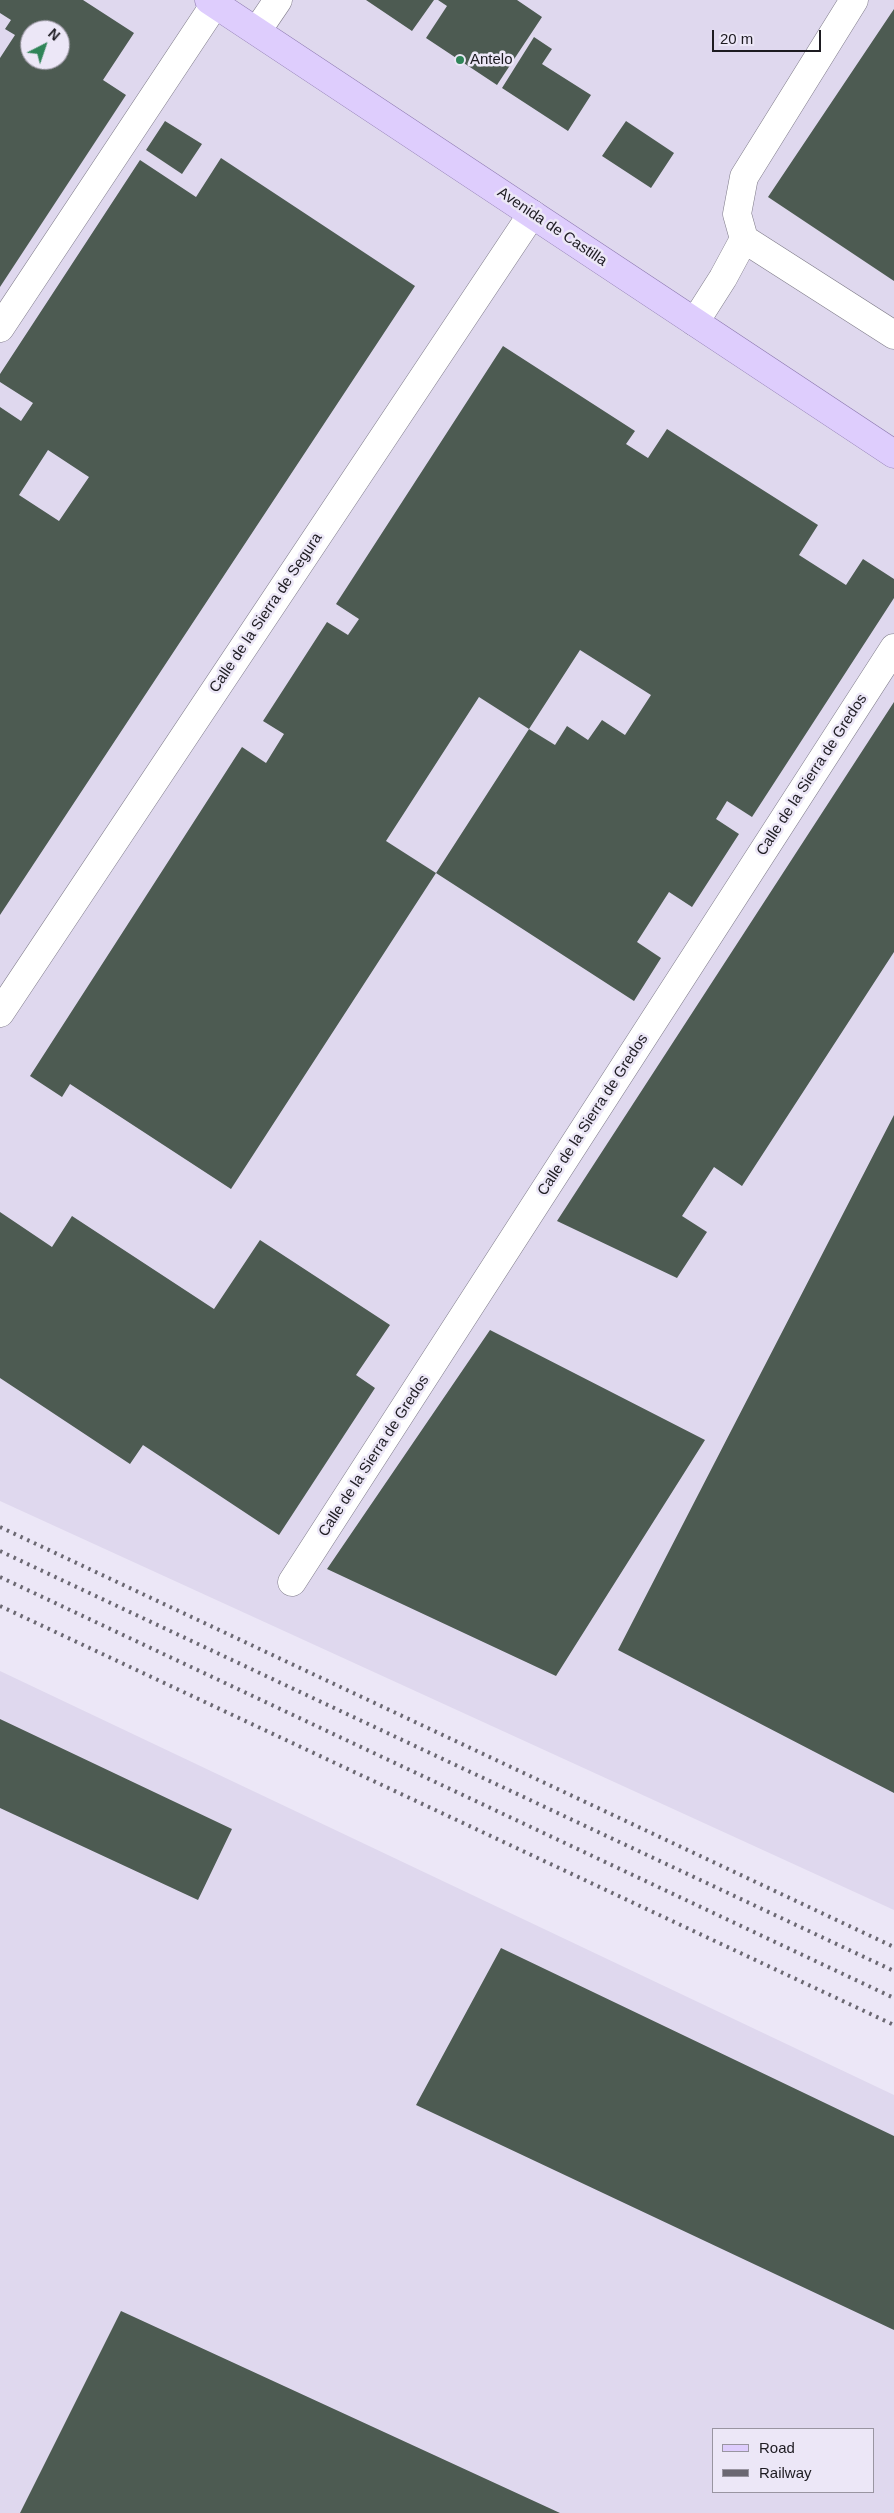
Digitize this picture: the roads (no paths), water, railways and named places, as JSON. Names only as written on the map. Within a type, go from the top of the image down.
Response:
[{"type":"main road","name":"Avenida de Castilla","points":[[212,2],[894,454]]},
{"type":"street","points":[[256,31],[278,0]]},
{"type":"street","points":[[854,0],[744,177],[736,214],[744,239],[894,336]]},
{"type":"street","points":[[0,328],[212,2]]},
{"type":"street","name":"Calle de la Sierra de Segura","points":[[0,1013],[532,214]]},
{"type":"street","points":[[695,322],[723,278],[744,239]]},
{"type":"street","name":"Calle de la Sierra de Gredos","points":[[292,1582],[894,648]]},
{"type":"railway","points":[[0,1527],[894,1947]]},
{"type":"railway","points":[[0,1551],[894,1971]]},
{"type":"railway","points":[[0,1577],[894,1998]]},
{"type":"railway","points":[[0,1606],[894,2025]]},
{"type":"place","name":"Antelo","points":[[460,60]]}]
